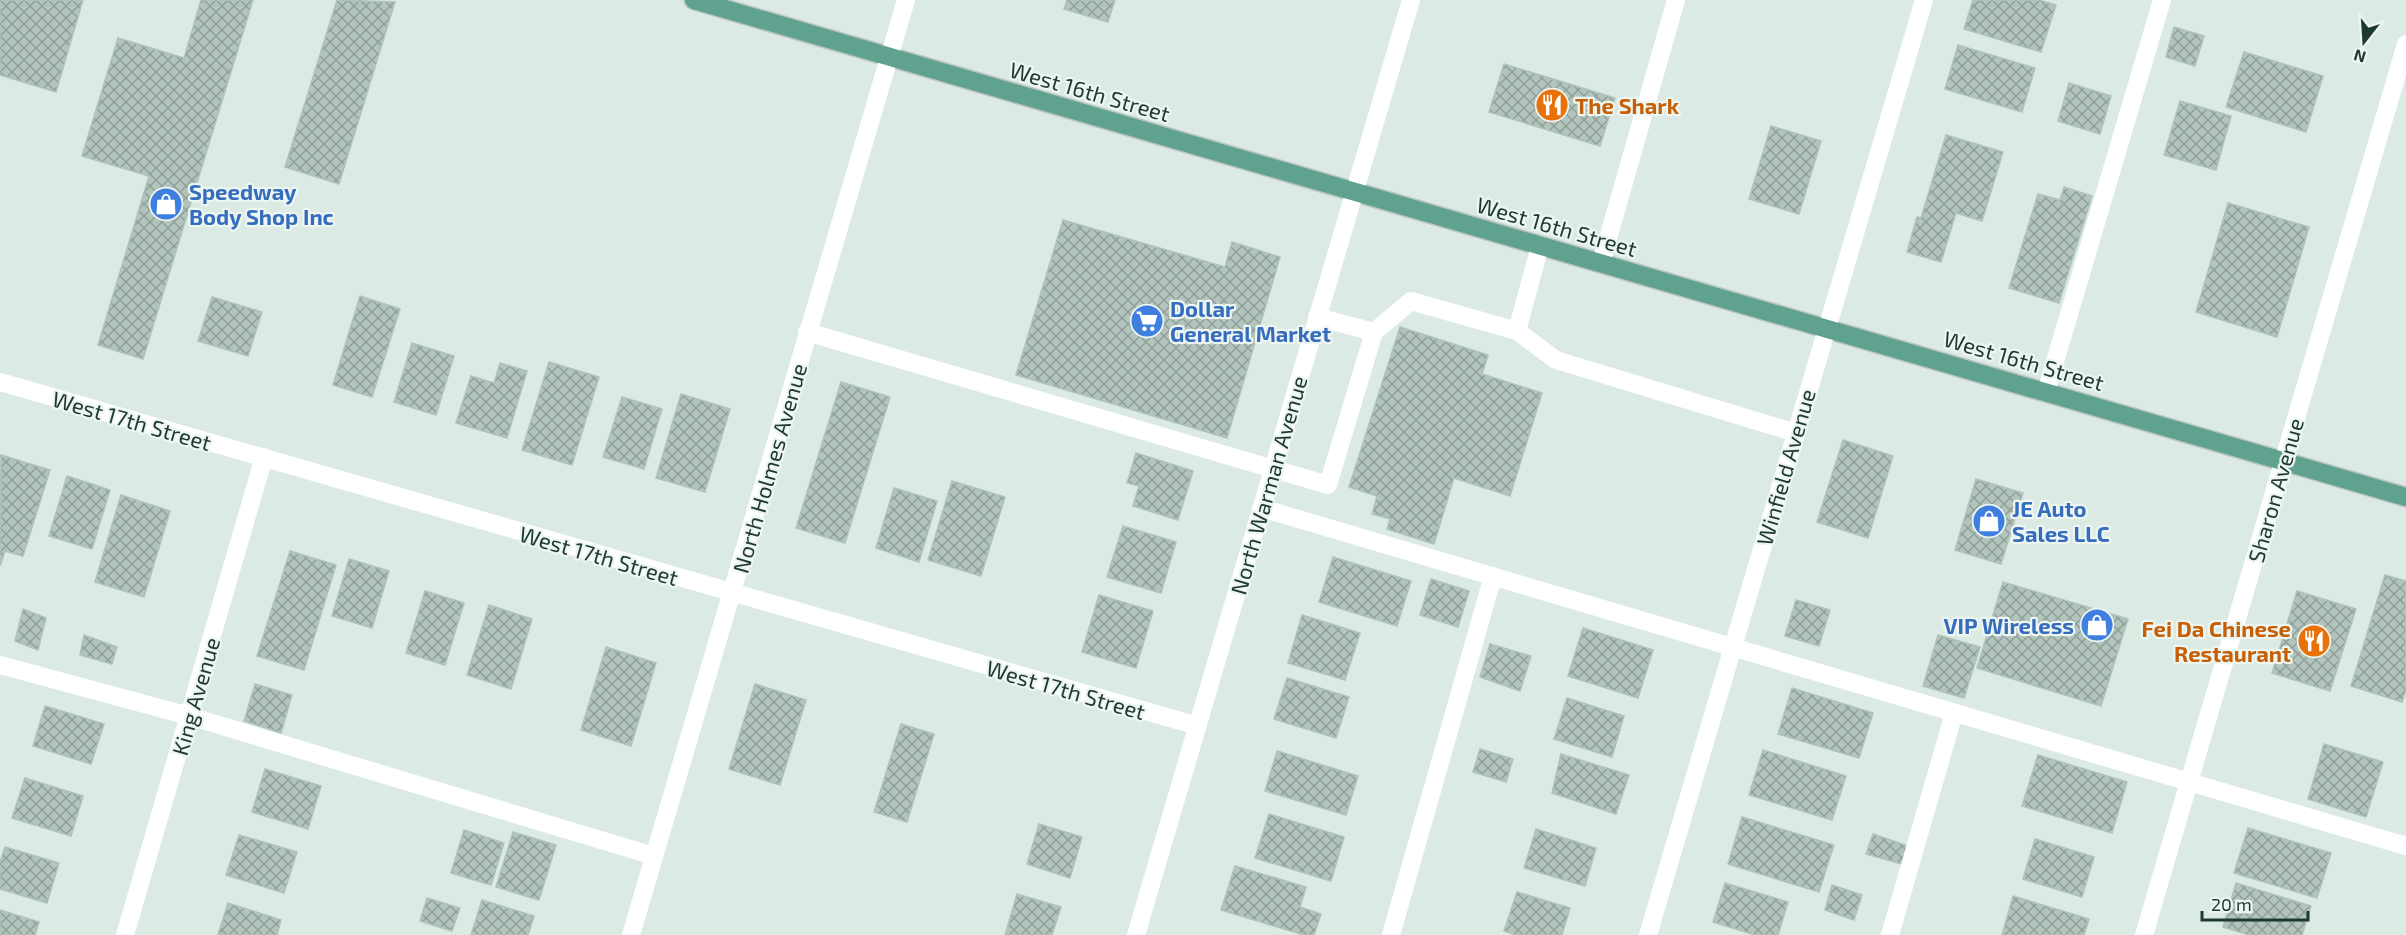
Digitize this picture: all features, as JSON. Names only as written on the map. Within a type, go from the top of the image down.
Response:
[{"type":"main road","name":"West 16th Street","points":[[694,0],[2406,497]]},
{"type":"street","name":"North Holmes Avenue","points":[[632,935],[906,0]]},
{"type":"street","name":"North Warman Avenue","points":[[1136,935],[1411,0]]},
{"type":"street","points":[[1601,263],[1676,0]]},
{"type":"street","name":"Winfield Avenue","points":[[1648,935],[1924,0]]},
{"type":"street","points":[[2046,392],[2162,0]]},
{"type":"street","name":"Sharon Avenue","points":[[2144,935],[2406,44]]},
{"type":"street","points":[[1517,331],[1540,246]]},
{"type":"street","points":[[807,332],[1328,485],[1374,332],[1411,301],[1517,331],[1556,360],[1796,433]]},
{"type":"street","points":[[1317,317],[1374,332]]},
{"type":"street","name":"West 17th Street","points":[[0,382],[1198,726]]},
{"type":"street","name":"King Avenue","points":[[125,935],[264,457]]},
{"type":"street","points":[[1261,508],[1733,646],[2188,784],[2406,846]]},
{"type":"street","points":[[1391,935],[1493,576]]},
{"type":"street","points":[[0,665],[189,716],[654,856]]},
{"type":"street","points":[[1890,935],[1954,713]]},
{"type":"building","points":[[0,0],[83,0],[56,92],[0,75]]},
{"type":"building","name":"Speedway Body Shop Inc","points":[[201,0],[253,0],[143,359],[98,345],[149,176],[82,156],[118,38],[184,58]]},
{"type":"building","points":[[337,0],[395,2],[339,184],[285,167]]},
{"type":"building","points":[[1067,0],[1115,0],[1108,22],[1064,9]]},
{"type":"building","points":[[1973,0],[2039,0],[2056,5],[2041,52],[1964,29]]},
{"type":"building","points":[[2174,27],[2204,36],[2195,66],[2166,57]]},
{"type":"building","points":[[1958,45],[2035,68],[2022,112],[1945,89]]},
{"type":"building","points":[[2244,52],[2323,76],[2306,132],[2226,107]]},
{"type":"building","name":"The Shark","points":[[1504,64],[1615,98],[1600,146],[1489,112]]},
{"type":"building","points":[[2069,83],[2111,96],[2100,134],[2058,121]]},
{"type":"building","points":[[2180,101],[2231,116],[2216,170],[2164,155]]},
{"type":"building","points":[[1771,126],[1821,141],[1799,214],[1749,199]]},
{"type":"building","points":[[1946,135],[2003,152],[1982,221],[1956,213],[1941,262],[1907,252],[1917,217],[1921,218]]},
{"type":"building","points":[[2064,187],[2092,196],[2059,303],[2009,288],[2038,194],[2060,200]]},
{"type":"building","points":[[2228,203],[2309,227],[2277,337],[2196,312]]},
{"type":"building","name":"Dollar General Market","points":[[1063,220],[1225,267],[1232,242],[1280,257],[1227,438],[1016,375]]},
{"type":"building","points":[[360,296],[400,309],[372,397],[333,385]]},
{"type":"building","points":[[212,297],[262,312],[248,356],[198,341]]},
{"type":"building","points":[[1400,327],[1488,355],[1482,374],[1542,393],[1510,496],[1454,478],[1434,544],[1387,529],[1390,519],[1372,514],[1377,496],[1349,487]]},
{"type":"building","points":[[412,343],[454,356],[436,415],[394,402]]},
{"type":"building","points":[[549,362],[599,377],[572,465],[522,450]]},
{"type":"building","points":[[500,363],[527,371],[507,438],[456,423],[471,376],[494,383]]},
{"type":"building","points":[[841,382],[890,397],[845,543],[796,528]]},
{"type":"building","points":[[681,394],[730,409],[705,492],[656,478]]},
{"type":"building","points":[[622,397],[662,409],[644,469],[603,457]]},
{"type":"building","points":[[1843,440],[1893,456],[1868,538],[1817,522]]},
{"type":"building","points":[[1136,453],[1193,471],[1178,520],[1133,506],[1139,486],[1127,483]]},
{"type":"building","points":[[1,455],[50,470],[23,556],[5,551],[0,566]]},
{"type":"building","points":[[67,476],[110,490],[92,549],[49,536]]},
{"type":"building","name":"JE Auto Sales LLC","points":[[1976,479],[2023,493],[2001,564],[1955,550]]},
{"type":"building","points":[[952,481],[1005,497],[981,576],[928,560]]},
{"type":"building","points":[[894,488],[937,501],[919,562],[876,548]]},
{"type":"building","points":[[121,495],[170,511],[144,597],[95,582]]},
{"type":"building","points":[[1123,526],[1176,542],[1161,593],[1107,577]]},
{"type":"building","points":[[290,551],[336,565],[304,670],[257,656]]},
{"type":"building","points":[[1333,557],[1411,581],[1397,626],[1319,602]]},
{"type":"building","points":[[349,559],[389,571],[372,628],[332,616]]},
{"type":"building","points":[[2385,575],[2406,581],[2406,690],[2402,702],[2351,686]]},
{"type":"building","points":[[1431,579],[1469,591],[1458,627],[1420,615]]},
{"type":"building","points":[[2003,582],[2128,619],[2101,706],[1977,668]]},
{"type":"building","points":[[425,591],[464,603],[445,665],[406,653]]},
{"type":"building","name":"Fei Da Chinese Restaurant","points":[[2297,591],[2356,609],[2330,691],[2272,673]]},
{"type":"building","points":[[1099,595],[1153,611],[1136,668],[1082,652]]},
{"type":"building","points":[[1796,600],[1830,610],[1819,646],[1785,636]]},
{"type":"building","points":[[489,605],[532,619],[511,689],[467,675]]},
{"type":"building","points":[[23,609],[46,618],[38,650],[15,641]]},
{"type":"building","points":[[1302,615],[1360,633],[1345,680],[1288,663]]},
{"type":"building","points":[[1583,628],[1653,650],[1638,698],[1568,676]]},
{"type":"building","points":[[84,635],[117,647],[112,664],[80,655]]},
{"type":"building","points":[[1938,635],[1980,647],[1964,698],[1923,686]]},
{"type":"building","points":[[1490,644],[1531,656],[1520,691],[1480,677]]},
{"type":"building","points":[[606,647],[656,663],[631,746],[581,730]]},
{"type":"building","points":[[1287,678],[1349,697],[1336,738],[1274,719]]},
{"type":"building","points":[[255,684],[292,695],[281,733],[244,721]]},
{"type":"building","points":[[755,684],[806,700],[780,785],[729,769]]},
{"type":"building","points":[[1792,688],[1873,713],[1859,758],[1778,734]]},
{"type":"building","points":[[1567,698],[1624,716],[1612,757],[1554,739]]},
{"type":"building","points":[[45,706],[104,724],[91,764],[33,746]]},
{"type":"building","points":[[901,724],[934,734],[907,822],[874,812]]},
{"type":"building","points":[[2324,744],[2383,762],[2366,817],[2308,799]]},
{"type":"building","points":[[1480,749],[1513,759],[1506,782],[1473,772]]},
{"type":"building","points":[[1763,750],[1846,776],[1832,820],[1749,795]]},
{"type":"building","points":[[1277,751],[1358,776],[1346,815],[1265,791]]},
{"type":"building","points":[[1561,754],[1629,775],[1616,814],[1552,793]]},
{"type":"building","points":[[2038,755],[2127,782],[2112,833],[2022,806]]},
{"type":"building","points":[[265,769],[321,786],[308,829],[252,812]]},
{"type":"building","points":[[25,778],[83,796],[71,836],[12,818]]},
{"type":"building","points":[[1269,814],[1344,837],[1331,881],[1255,858]]},
{"type":"building","points":[[1742,817],[1834,845],[1819,892],[1728,864]]},
{"type":"building","points":[[1039,824],[1082,837],[1070,878],[1027,864]]},
{"type":"building","points":[[2248,828],[2331,853],[2317,898],[2234,873]]},
{"type":"building","points":[[1536,829],[1596,848],[1585,886],[1524,868]]},
{"type":"building","points":[[464,830],[504,843],[491,885],[451,873]]},
{"type":"building","points":[[513,832],[556,845],[539,900],[496,887]]},
{"type":"building","points":[[1873,834],[1908,846],[1902,864],[1866,854]]},
{"type":"building","points":[[239,835],[297,852],[284,893],[226,875]]},
{"type":"building","points":[[2035,839],[2094,857],[2082,897],[2023,879]]},
{"type":"building","points":[[5,847],[59,863],[47,903],[0,889],[0,862]]},
{"type":"building","points":[[1235,866],[1306,887],[1300,907],[1321,914],[1314,935],[1304,935],[1221,910]]},
{"type":"building","points":[[1725,883],[1788,902],[1778,935],[1755,935],[1713,922]]},
{"type":"building","points":[[2236,883],[2311,906],[2302,935],[2249,935],[2223,927]]},
{"type":"building","points":[[1832,885],[1862,895],[1854,920],[1825,910]]},
{"type":"building","points":[[1517,892],[1570,908],[1562,935],[1516,935],[1504,931]]},
{"type":"building","points":[[1017,894],[1061,907],[1052,935],[1005,935]]},
{"type":"building","points":[[2013,896],[2089,919],[2084,935],[2002,935]]},
{"type":"building","points":[[427,898],[460,908],[452,931],[420,921]]},
{"type":"building","points":[[482,900],[534,916],[528,935],[471,935]]},
{"type":"building","points":[[228,903],[281,920],[277,935],[218,935]]},
{"type":"building","points":[[0,910],[39,922],[35,935],[0,935]]},
{"type":"place","name":"The Shark","points":[[1552,105]]},
{"type":"place","name":"Speedway Body Shop Inc","points":[[166,204]]},
{"type":"place","name":"Dollar General Market","points":[[1147,321]]},
{"type":"place","name":"JE Auto Sales LLC","points":[[1989,521]]},
{"type":"place","name":"VIP Wireless","points":[[2097,625]]},
{"type":"place","name":"Fei Da Chinese Restaurant","points":[[2314,641]]}]
